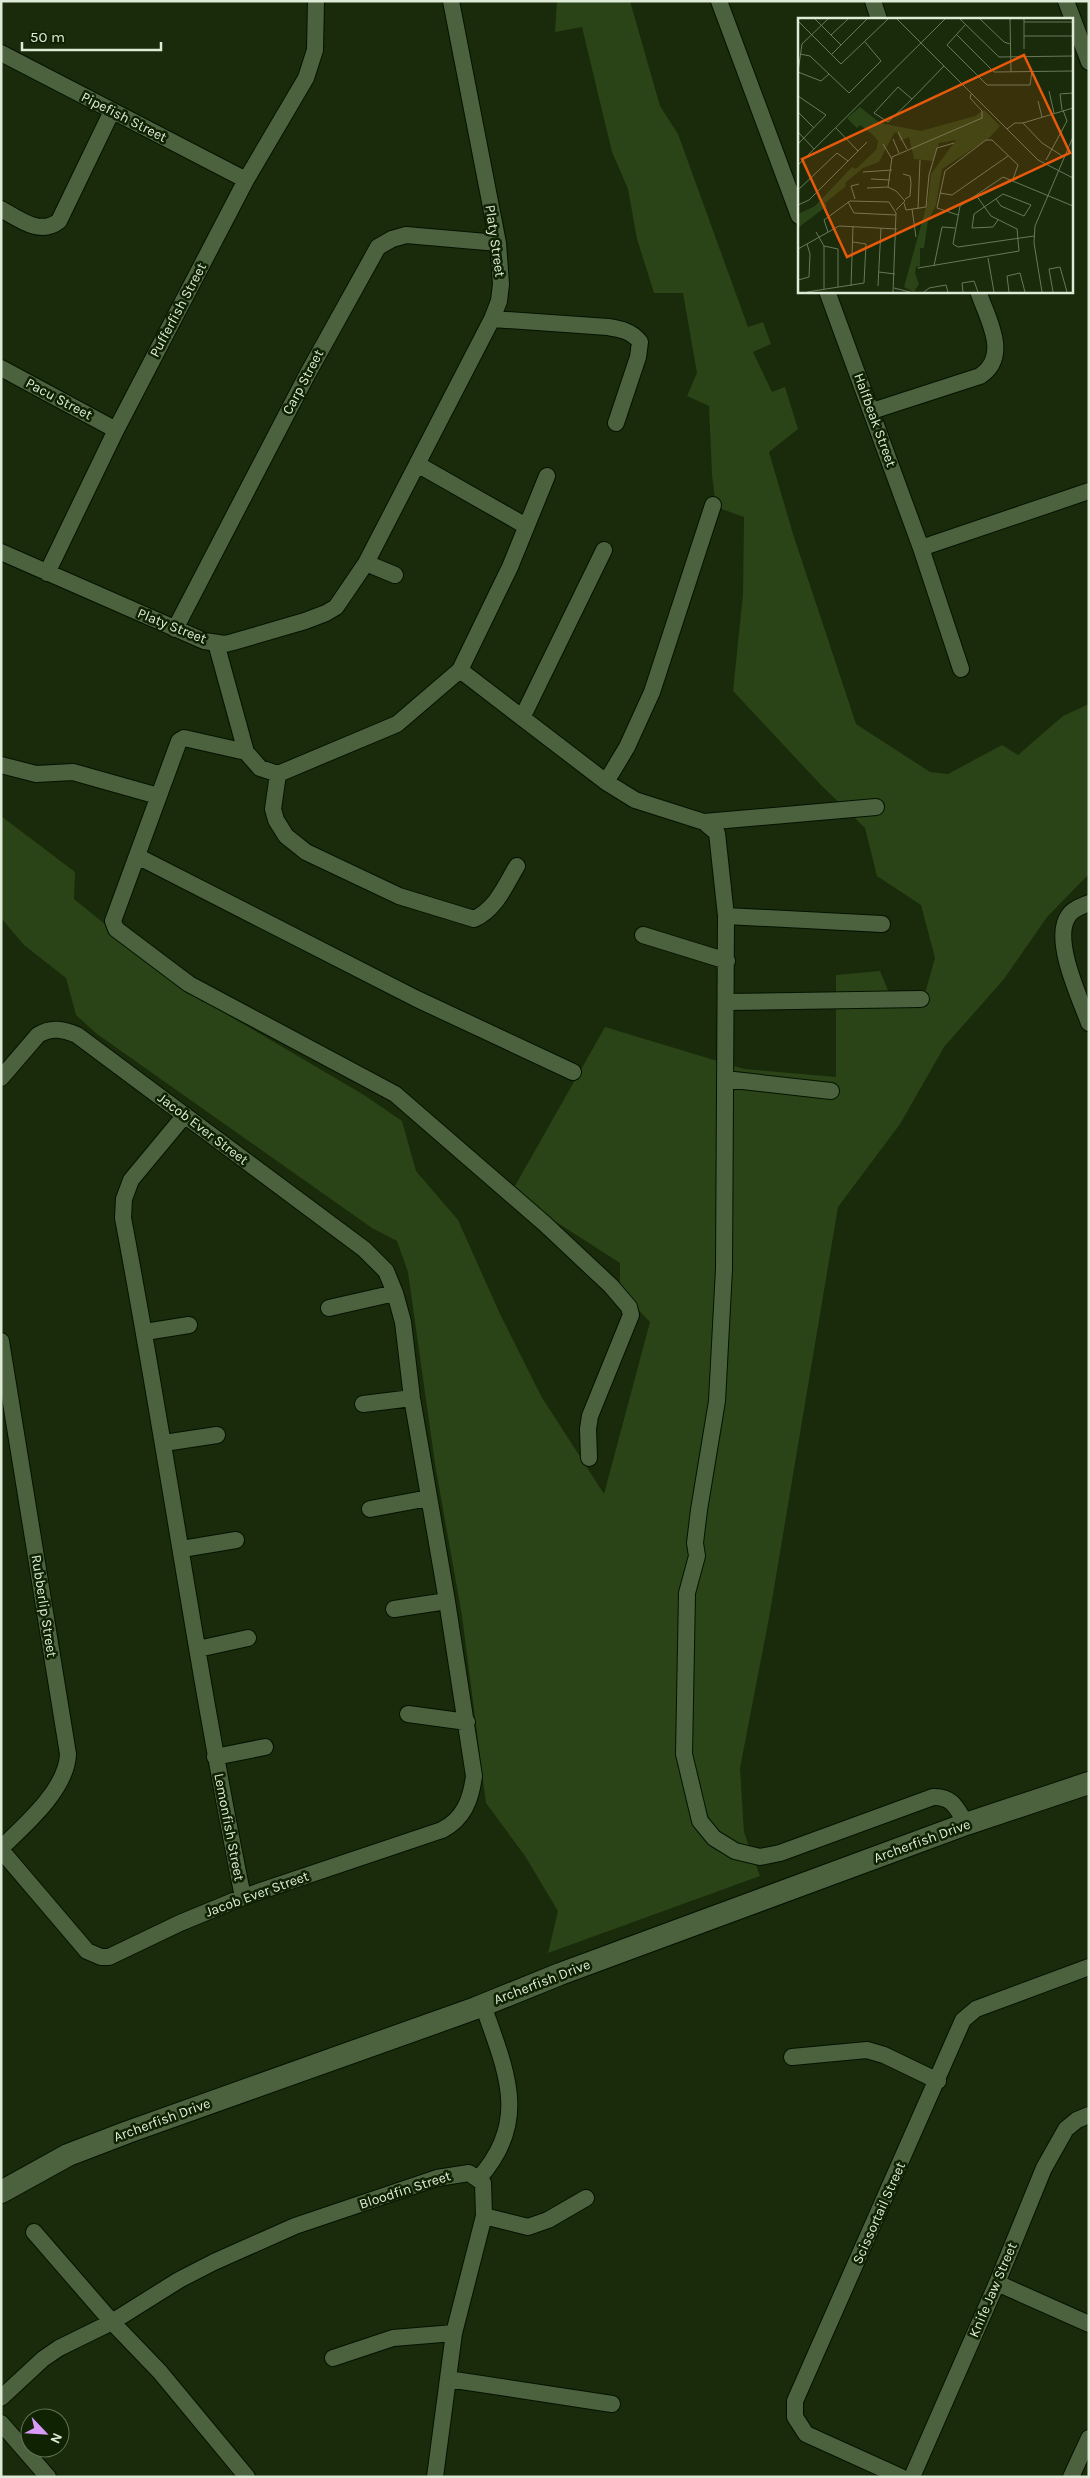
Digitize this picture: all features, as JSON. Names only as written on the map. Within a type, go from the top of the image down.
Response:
[{"type":"street","name":"Pufferfish Street","points":[[47,573],[116,430],[246,180],[297,96],[308,71],[317,35],[316,1]]},
{"type":"street","name":"Platy Street","points":[[47,573],[175,629],[204,641],[216,643],[233,642],[326,613],[343,598],[366,563],[492,319],[499,301],[501,284],[498,243],[451,1]]},
{"type":"street","points":[[719,1],[798,213]]},
{"type":"street","points":[[872,1],[879,18]]},
{"type":"street","points":[[1066,1],[1089,62]]},
{"type":"street","name":"Pipefish Street","points":[[1,53],[246,180]]},
{"type":"street","points":[[1,209],[40,228],[47,228],[59,221],[112,111]]},
{"type":"street","name":"Carp Street","points":[[175,629],[306,375],[378,247],[392,239],[406,235],[498,243]]},
{"type":"street","name":"Halfbeak Street","points":[[827,292],[921,548],[961,668]]},
{"type":"street","points":[[872,411],[980,376],[991,366],[997,347],[978,292]]},
{"type":"street","points":[[492,319],[608,327],[624,330],[635,336],[640,342],[638,357],[616,423]]},
{"type":"street","name":"Pacu Street","points":[[1,368],[116,430]]},
{"type":"street","points":[[417,464],[526,526]]},
{"type":"street","points":[[216,643],[246,752],[260,768],[278,774],[396,724],[460,670],[510,567],[547,476]]},
{"type":"street","points":[[921,548],[1089,491]]},
{"type":"street","points":[[606,782],[626,747],[652,692],[713,504]]},
{"type":"street","points":[[522,718],[604,550]]},
{"type":"street","points":[[1,552],[47,573]]},
{"type":"street","points":[[366,563],[395,575]]},
{"type":"street","points":[[460,670],[606,782],[635,800],[704,822],[717,833],[726,916],[727,961],[724,1269],[717,1402],[699,1510],[695,1543],[697,1556],[687,1593],[684,1754],[700,1820],[714,1838],[735,1851],[760,1857],[780,1853],[933,1797],[944,1797],[952,1800],[966,1824]]},
{"type":"street","points":[[246,752],[184,738],[179,741],[113,921],[116,929],[189,984],[395,1094],[545,1224],[611,1286],[629,1307],[631,1315],[590,1416],[588,1429],[589,1458]]},
{"type":"street","points":[[1,765],[36,774],[73,772],[158,796]]},
{"type":"street","points":[[278,774],[273,809],[286,836],[306,852],[399,896],[474,919],[485,914],[492,907],[517,866]]},
{"type":"street","points":[[704,822],[876,807]]},
{"type":"street","points":[[137,856],[417,998],[573,1072]]},
{"type":"street","points":[[1089,903],[1069,914],[1063,927],[1063,936],[1065,953],[1089,1023]]},
{"type":"street","points":[[726,916],[882,924]]},
{"type":"street","points":[[643,936],[727,961]]},
{"type":"street","points":[[727,1002],[921,999]]},
{"type":"street","name":"Jacob Ever Street","points":[[1,1078],[38,1035],[52,1030],[68,1031],[83,1039],[364,1249],[386,1271],[395,1292],[403,1322],[412,1398],[474,1765],[473,1789],[464,1811],[450,1826],[243,1897],[180,1922],[117,1954],[101,1957],[87,1951],[81,1945],[1,1849]]},
{"type":"street","points":[[725,1079],[831,1091]]},
{"type":"street","name":"Lemonfish Street","points":[[185,1116],[131,1180],[124,1198],[123,1218],[164,1443],[215,1757],[243,1897]]},
{"type":"street","points":[[329,1308],[395,1292]]},
{"type":"street","points":[[145,1332],[189,1325]]},
{"type":"street","name":"Rubberlip Street","points":[[1,1341],[9,1441],[67,1745],[67,1762],[46,1802],[1,1849]]},
{"type":"street","points":[[363,1404],[412,1398]]},
{"type":"street","points":[[164,1443],[217,1435]]},
{"type":"street","points":[[370,1509],[429,1498]]},
{"type":"street","points":[[182,1549],[236,1540]]},
{"type":"street","points":[[394,1610],[447,1601]]},
{"type":"street","points":[[198,1649],[248,1638]]},
{"type":"street","points":[[408,1714],[467,1722]]},
{"type":"street","name":"Lemonfish Street","points":[[215,1757],[265,1747]]},
{"type":"street","name":"Archerfish Drive","points":[[1,2192],[68,2155],[123,2134],[483,2005],[560,1974],[966,1824],[1089,1783]]},
{"type":"street","name":"Scissortail Street","points":[[901,2477],[806,2434],[798,2424],[794,2407],[938,2081],[959,2027],[971,2012],[1003,1998],[1089,1967]]},
{"type":"street","points":[[435,2477],[454,2333],[484,2216],[485,2191],[483,2183],[479,2178],[494,2162],[504,2141],[511,2107],[506,2074],[483,2005]]},
{"type":"street","points":[[792,2058],[868,2050],[884,2055],[938,2081]]},
{"type":"street","name":"Knife Jaw Street","points":[[912,2477],[997,2283],[1044,2168],[1057,2143],[1072,2124],[1089,2115]]},
{"type":"street","name":"Bloodfin Street","points":[[1,2398],[43,2359],[59,2348],[112,2322],[179,2280],[295,2226],[437,2178],[469,2173],[479,2178]]},
{"type":"street","points":[[484,2216],[528,2227],[548,2220],[586,2198]]},
{"type":"street","points":[[34,2232],[112,2322],[160,2372],[247,2477]]},
{"type":"street","points":[[997,2283],[1089,2324]]},
{"type":"street","points":[[333,2358],[393,2338],[454,2333]]},
{"type":"street","points":[[448,2379],[612,2404]]},
{"type":"street","points":[[1,2423],[48,2477]]},
{"type":"street","points":[[1071,2477],[1089,2438]]},
{"type":"green space","points":[[557,1],[630,1],[660,106],[678,134],[748,327],[763,322],[771,344],[753,352],[772,392],[785,387],[798,429],[769,452],[793,534],[856,724],[930,772],[948,774],[1002,745],[1018,755],[1063,716],[1089,704],[1089,874],[1047,917],[1004,979],[944,1047],[900,1124],[838,1207],[769,1618],[740,1768],[744,1832],[760,1876],[548,1953],[558,1911],[525,1856],[486,1803],[462,1616],[435,1464],[408,1272],[397,1241],[372,1228],[97,1034],[76,1015],[66,978],[24,945],[1,918],[1,816],[75,872],[74,899],[187,991],[364,1095],[402,1121],[416,1171],[458,1220],[500,1314],[541,1396],[604,1494],[650,1322],[620,1291],[620,1263],[511,1193],[605,1027],[744,1069],[836,1077],[836,975],[880,971],[892,1000],[924,997],[935,958],[921,905],[877,876],[865,828],[821,785],[733,691],[743,594],[744,517],[716,507],[712,475],[709,406],[687,396],[697,373],[683,293],[654,293],[637,239],[628,189],[612,152],[582,27],[555,32]]}]
